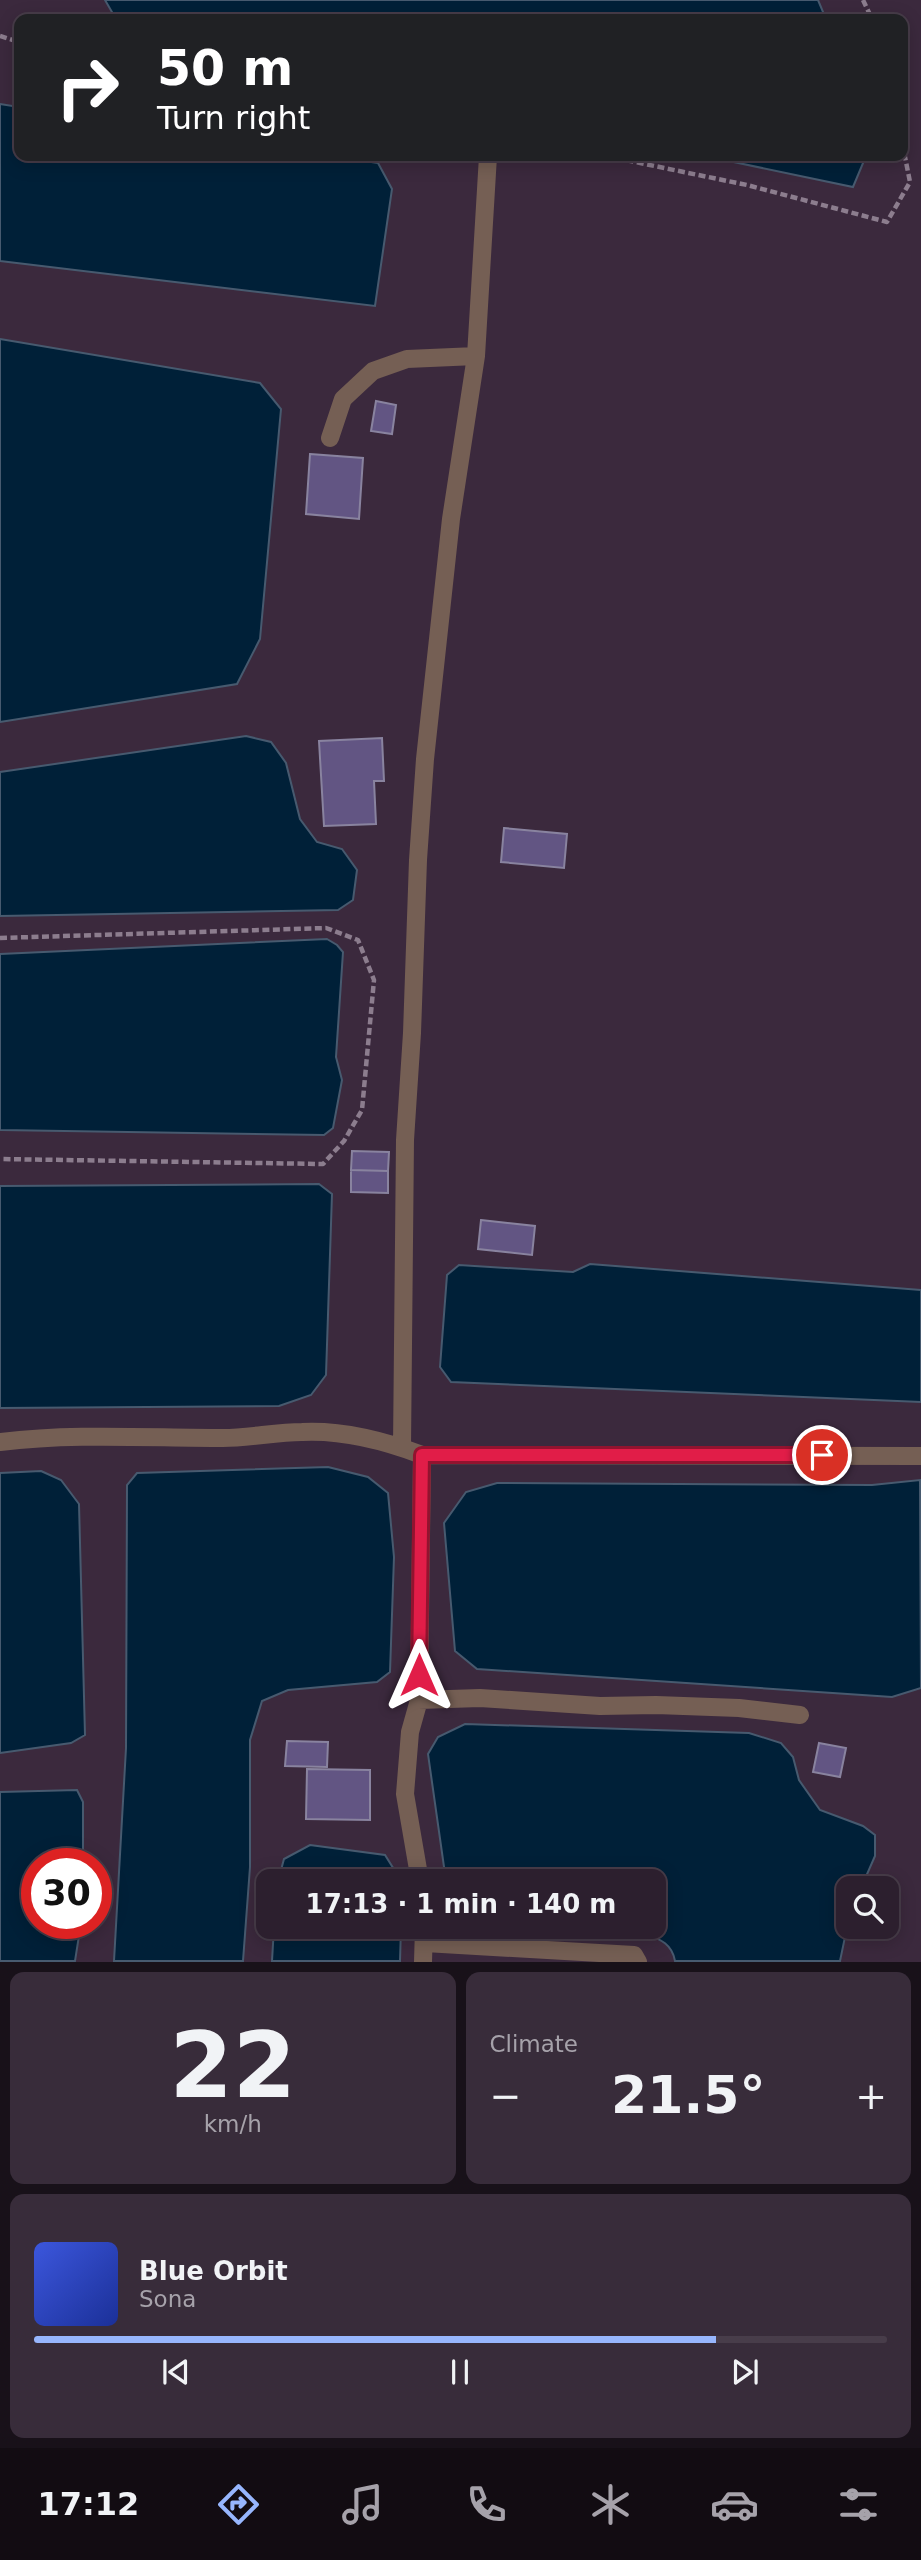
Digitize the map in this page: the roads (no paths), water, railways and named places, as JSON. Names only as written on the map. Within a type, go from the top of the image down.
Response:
[{"type":"street","points":[[402,1447],[405,1140],[418,860],[425,759],[451,519],[475,356],[488,161]]},
{"type":"street","points":[[330,438],[343,399],[373,371],[407,359],[475,356]]},
{"type":"street","points":[[0,1442],[51,1436],[227,1438],[304,1431],[349,1435],[402,1447],[422,1455],[921,1456]]},
{"type":"street","points":[[418,1869],[405,1794],[410,1732],[419,1700],[422,1455]]},
{"type":"street","points":[[419,1700],[480,1698],[600,1706],[656,1704],[739,1708],[800,1715]]},
{"type":"street","points":[[423,1962],[424,1939]]},
{"type":"street","points":[[466,1939],[634,1955],[638,1962]]},
{"type":"water","points":[[105,0],[818,0],[824,14],[113,14]]},
{"type":"water","points":[[0,104],[14,106],[14,161],[365,161],[378,163],[392,189],[375,306],[0,261]]},
{"type":"water","points":[[729,161],[864,161],[853,187]]},
{"type":"water","points":[[0,339],[260,383],[281,409],[260,639],[237,684],[0,722]]},
{"type":"water","points":[[246,736],[271,742],[286,763],[300,819],[317,842],[342,849],[357,870],[353,900],[338,910],[0,916],[0,772]]},
{"type":"water","points":[[327,939],[343,952],[336,1057],[342,1080],[333,1128],[324,1135],[0,1130],[0,954]]},
{"type":"water","points":[[319,1184],[332,1194],[326,1375],[311,1395],[279,1406],[0,1408],[0,1186]]},
{"type":"water","points":[[590,1264],[921,1290],[921,1402],[451,1382],[440,1367],[447,1275],[459,1265],[573,1272]]},
{"type":"water","points":[[328,1467],[368,1477],[388,1493],[394,1557],[390,1672],[377,1682],[288,1690],[262,1701],[250,1740],[250,1867],[243,1961],[114,1961],[126,1748],[127,1485],[137,1473]]},
{"type":"water","points":[[41,1471],[61,1480],[79,1504],[85,1735],[71,1743],[0,1753],[0,1473]]},
{"type":"water","points":[[920,1480],[921,1688],[892,1697],[477,1669],[455,1651],[444,1523],[466,1492],[497,1483],[872,1485]]},
{"type":"water","points":[[465,1724],[749,1733],[781,1743],[793,1757],[799,1780],[820,1810],[863,1826],[875,1835],[875,1856],[866,1876],[836,1876],[836,1939],[845,1939],[840,1961],[675,1961],[668,1946],[658,1939],[666,1939],[666,1869],[444,1869],[428,1754],[438,1737]]},
{"type":"water","points":[[77,1790],[83,1802],[83,1848],[21,1848],[21,1939],[78,1939],[75,1961],[0,1961],[0,1792]]},
{"type":"water","points":[[310,1845],[385,1855],[394,1869],[281,1869],[284,1859]]},
{"type":"water","points":[[273,1939],[401,1939],[400,1961],[272,1961]]}]
